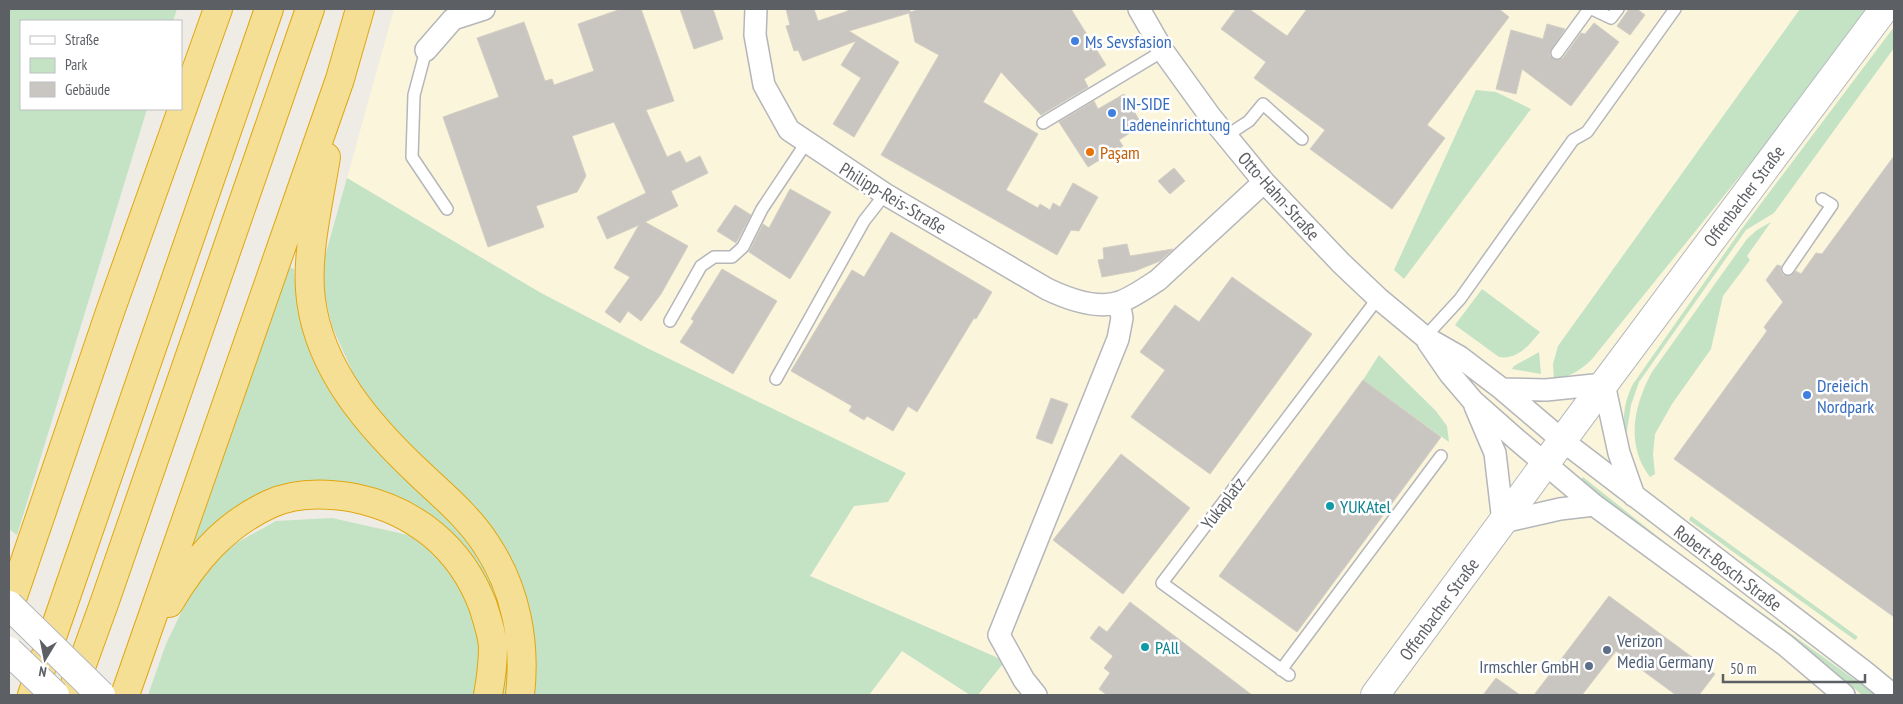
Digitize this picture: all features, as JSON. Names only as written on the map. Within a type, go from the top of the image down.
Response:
[{"type":"highway","points":[[9,607],[118,290],[218,9]]},
{"type":"highway","points":[[32,695],[269,9]]},
{"type":"highway","points":[[71,695],[105,602],[310,9]]},
{"type":"highway","points":[[125,695],[340,79],[360,9]]},
{"type":"highway","points":[[340,79],[312,248],[310,283],[315,320],[326,353],[352,399],[380,435],[459,511],[486,544],[506,581],[520,630],[522,656],[520,695]]},
{"type":"highway","points":[[141,650],[184,577],[207,549],[230,527],[270,504],[292,497],[320,494],[347,497],[393,509],[417,522],[451,551],[464,569],[485,611],[493,644],[492,670],[488,695]]},
{"type":"street","points":[[426,50],[454,19],[484,9]]},
{"type":"street","name":"Philipp-Reis-Straße","points":[[756,9],[755,35],[764,85],[790,130],[806,144],[885,194],[1047,289],[1068,299],[1103,304],[1119,302],[1158,280],[1264,182]]},
{"type":"street","name":"Otto-Hahn-Straße","points":[[1139,9],[1163,51],[1226,136],[1264,182],[1341,264],[1425,337],[1460,357],[1502,389],[1563,441]]},
{"type":"street","name":"Offenbacher Straße","points":[[1375,695],[1884,9]]},
{"type":"street","points":[[1036,695],[1024,680],[999,635],[1118,339],[1122,318],[1119,302]]},
{"type":"street","name":"Otto-Hahn-Straße","points":[[1425,337],[1450,374],[1473,401],[1546,463]]},
{"type":"street","points":[[1502,389],[1546,390],[1604,384],[1619,453],[1634,496]]},
{"type":"street","points":[[1473,401],[1495,454],[1503,522],[1560,509],[1594,504]]},
{"type":"street","name":"Robert-Bosch-Straße","points":[[1563,441],[1858,666],[1893,695]]},
{"type":"street","name":"Robert-Bosch-Straße","points":[[1546,463],[1594,504],[1785,645],[1844,695]]},
{"type":"street","points":[[9,607],[101,695]]},
{"type":"street","points":[[9,651],[54,695]]},
{"type":"lane","points":[[1557,53],[1591,9],[1611,18],[1618,9]]},
{"type":"lane","points":[[1425,337],[1460,298],[1573,140],[1587,132],[1675,9]]},
{"type":"lane","points":[[426,50],[414,95],[412,157],[447,210]]},
{"type":"lane","points":[[1043,123],[1163,51]]},
{"type":"lane","points":[[1226,136],[1249,121],[1263,104],[1302,139]]},
{"type":"lane","points":[[670,321],[701,266],[714,257],[732,258],[743,247],[762,209],[806,144]]},
{"type":"lane","points":[[776,379],[864,221],[885,194]]},
{"type":"lane","points":[[1788,268],[1832,205],[1822,199]]},
{"type":"lane","name":"Yukaplatz","points":[[1378,298],[1162,583],[1285,672],[1441,456]]},
{"type":"shaded area","points":[[394,9],[1894,9],[1894,695],[978,695],[1005,661],[810,576],[854,506],[888,502],[647,348],[541,293],[347,178]]},
{"type":"shaded area","points":[[902,651],[970,695],[869,695]]},
{"type":"green space","points":[[9,9],[177,9],[173,20],[20,20],[20,110],[147,110],[17,535],[9,529]]},
{"type":"green space","points":[[1800,9],[1871,9],[1825,71],[1592,359],[1575,372],[1554,380],[1553,364],[1558,346]]},
{"type":"green space","points":[[1894,27],[1894,48],[1774,213],[1746,230],[1639,382],[1631,405],[1626,437],[1625,410],[1633,384],[1741,230]]},
{"type":"green space","points":[[1476,90],[1496,92],[1531,109],[1404,279],[1394,270]]},
{"type":"green space","points":[[347,178],[541,293],[647,348],[906,473],[888,502],[854,506],[810,576],[1005,661],[978,695],[970,695],[902,651],[869,695],[148,695],[166,644],[191,592],[222,551],[276,521],[332,518],[408,535],[427,520],[333,487],[191,551],[289,267],[294,269],[299,314],[304,336],[323,381],[337,402],[384,459],[438,511],[455,498],[400,441],[356,380],[332,326],[320,274]]},
{"type":"green space","points":[[1771,222],[1747,256],[1750,260],[1723,296],[1711,349],[1672,404],[1655,434],[1653,454],[1655,474],[1650,477],[1637,451],[1635,424],[1641,398],[1652,372],[1747,239],[1757,230]]},
{"type":"green space","points":[[1482,289],[1540,332],[1517,354],[1499,357],[1455,325]]},
{"type":"green space","points":[[1539,352],[1541,374],[1512,369],[1514,366]]},
{"type":"green space","points":[[1379,355],[1436,411],[1447,426],[1449,442],[1363,380]]},
{"type":"green space","points":[[1583,477],[1672,548],[1876,695],[1862,695],[1826,664],[1579,483]]},
{"type":"green space","points":[[1691,516],[1858,637],[1855,640],[1689,520]]},
{"type":"building","points":[[621,9],[641,9],[674,101],[646,110],[667,157],[680,151],[686,163],[700,156],[708,173],[671,191],[678,206],[645,222],[688,246],[661,294],[641,321],[628,311],[620,323],[605,312],[630,277],[614,268],[639,225],[607,239],[597,217],[646,193],[614,122],[572,136],[586,176],[577,192],[536,206],[544,227],[488,247],[443,117],[499,97],[477,38],[524,22],[545,81],[552,79],[554,85],[594,71],[578,24]]},
{"type":"building","points":[[680,9],[713,9],[723,39],[694,49]]},
{"type":"building","points":[[786,9],[814,9],[818,21],[848,11],[847,9],[910,9],[910,12],[921,9],[1071,9],[1106,65],[1084,79],[1088,87],[1041,115],[1001,72],[983,102],[1038,134],[1006,190],[1038,208],[1040,204],[1050,210],[1053,203],[1060,207],[1073,183],[1098,197],[1079,231],[1071,230],[1057,255],[881,155],[939,55],[915,42],[909,13],[849,31],[899,62],[854,137],[833,124],[861,78],[841,65],[856,41],[803,61],[798,50],[794,51],[786,26],[790,25]]},
{"type":"building","points":[[1236,9],[1249,9],[1287,36],[1307,9],[1499,9],[1509,17],[1427,125],[1445,138],[1392,209],[1310,149],[1325,130],[1254,78],[1266,62],[1221,29]]},
{"type":"building","points":[[1629,9],[1637,9],[1645,15],[1630,35],[1617,26]]},
{"type":"building","points":[[1594,23],[1619,42],[1571,106],[1522,69],[1516,94],[1496,89],[1511,30],[1543,39],[1547,24],[1565,29],[1550,52],[1550,56],[1557,60],[1563,58],[1581,33],[1585,34]]},
{"type":"building","points":[[1124,94],[1142,125],[1119,140],[1123,146],[1088,167],[1059,122],[1094,101],[1098,109]]},
{"type":"building","name":"Dreieich Nordpark","points":[[1894,156],[1894,617],[1674,459],[1767,331],[1764,327],[1783,302],[1766,280],[1777,265],[1781,266],[1783,275],[1791,276],[1796,271],[1801,274],[1816,253],[1822,254]]},
{"type":"building","points":[[1174,168],[1185,181],[1170,194],[1158,181]]},
{"type":"building","points":[[790,189],[831,212],[790,279],[749,252],[763,224],[769,228]]},
{"type":"building","points":[[735,205],[751,215],[736,243],[717,231]]},
{"type":"building","points":[[891,232],[992,292],[917,412],[908,406],[893,431],[867,416],[864,420],[849,411],[852,406],[791,371],[852,270],[864,277]]},
{"type":"building","points":[[1127,244],[1130,256],[1173,249],[1160,261],[1135,271],[1102,277],[1098,260],[1104,259],[1103,248]]},
{"type":"building","points":[[722,269],[777,301],[733,374],[680,342],[694,321],[691,319]]},
{"type":"building","points":[[1232,277],[1312,334],[1210,474],[1131,417],[1165,370],[1140,352],[1175,305],[1199,322]]},
{"type":"building","name":"YUKAtel","points":[[1363,380],[1441,437],[1297,632],[1219,576]]},
{"type":"building","points":[[1051,398],[1068,404],[1052,444],[1036,438]]},
{"type":"building","points":[[1121,454],[1190,508],[1123,594],[1053,540]]},
{"type":"building","points":[[1609,596],[1715,674],[1699,695],[1676,695],[1616,651],[1582,695],[1534,695]]},
{"type":"building","name":"PAll","points":[[1130,602],[1252,695],[1107,695],[1099,689],[1110,673],[1104,668],[1113,656],[1090,638],[1099,626],[1107,632]]},
{"type":"building","points":[[1496,678],[1520,695],[1483,695]]},
{"type":"place","name":"Ms Sevsfasion","points":[[1075,41]]},
{"type":"place","name":"IN-SIDE Ladeneinrichtung","points":[[1112,113]]},
{"type":"place","name":"Paşam","points":[[1090,152]]},
{"type":"place","name":"Dreieich Nordpark","points":[[1807,395]]},
{"type":"place","name":"YUKAtel","points":[[1330,506]]},
{"type":"place","name":"PAll","points":[[1145,647]]},
{"type":"place","name":"Verizon Media Germany","points":[[1607,650]]},
{"type":"place","name":"Irmschler GmbH","points":[[1589,666]]}]
